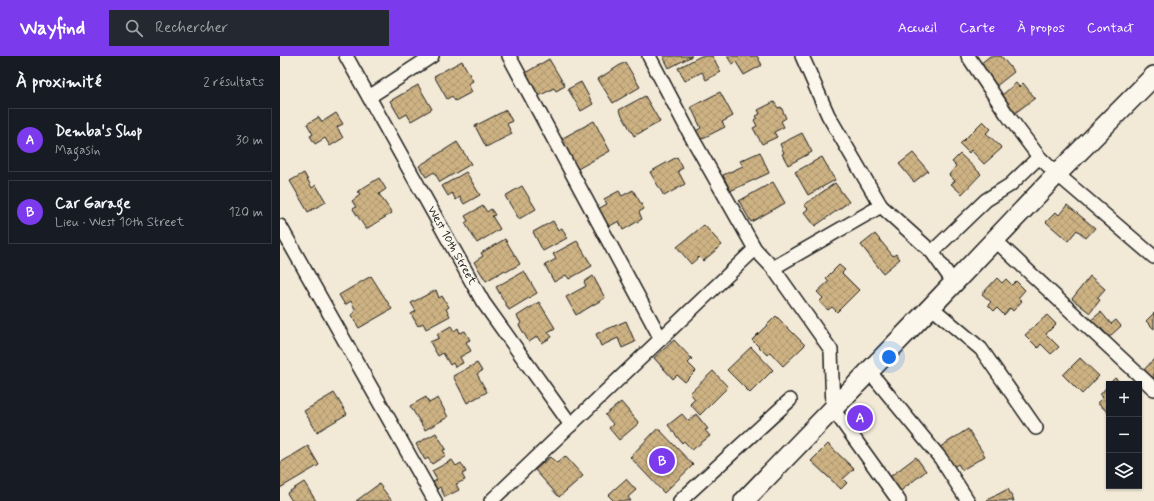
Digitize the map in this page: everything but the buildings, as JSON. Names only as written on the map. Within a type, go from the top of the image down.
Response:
[{"type":"street","name":"West 10th Street","points":[[346,56],[482,302],[572,425]]},
{"type":"street","points":[[368,97],[432,56]]},
{"type":"street","points":[[509,56],[661,339]]},
{"type":"street","points":[[649,56],[691,136],[755,250],[773,268],[831,350],[833,409],[899,501]]},
{"type":"street","points":[[802,56],[828,115],[881,206],[932,252],[954,283]]},
{"type":"street","points":[[968,56],[1039,157],[1154,257]]},
{"type":"street","points":[[744,501],[1057,174],[1154,76]]},
{"type":"street","points":[[932,252],[986,200],[1010,185],[1039,157]]},
{"type":"street","points":[[773,268],[881,206]]},
{"type":"street","points":[[280,226],[435,501]]},
{"type":"street","points":[[995,240],[1154,389]]},
{"type":"street","points":[[491,501],[755,250]]},
{"type":"street","points":[[931,307],[981,349],[1036,428]]},
{"type":"street","points":[[869,372],[941,459],[968,501]]},
{"type":"street","points":[[680,501],[790,400]]},
{"type":"place","name":"Demba's Shop","points":[[860,418]]},
{"type":"place","name":"Car Garage","points":[[662,461]]}]
